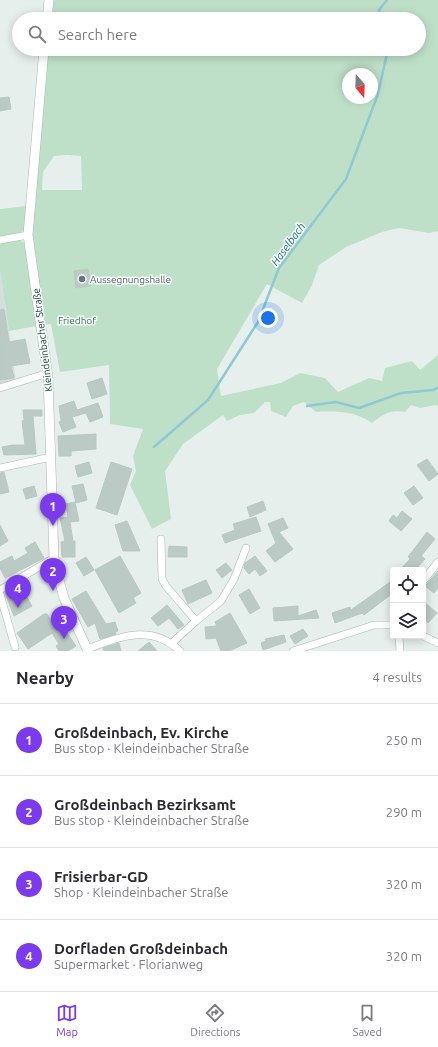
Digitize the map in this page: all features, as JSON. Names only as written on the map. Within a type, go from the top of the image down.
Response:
[{"type":"street","points":[[48,12],[49,0]]},
{"type":"street","name":"Kleindeinbacher Straße","points":[[43,56],[28,235],[48,373],[54,558],[64,598],[88,650]]},
{"type":"street","points":[[0,240],[28,235]]},
{"type":"street","points":[[0,388],[48,373]]},
{"type":"street","points":[[0,468],[50,457]]},
{"type":"street","points":[[161,539],[162,579],[166,586],[196,621]]},
{"type":"street","points":[[172,643],[221,601],[234,579],[246,548]]},
{"type":"street","points":[[0,590],[54,558]]},
{"type":"street","points":[[426,578],[438,562]]},
{"type":"street","points":[[0,594],[15,647]]},
{"type":"street","points":[[294,651],[374,625],[390,625]]},
{"type":"street","points":[[88,650],[124,635],[148,634],[172,643],[180,651]]},
{"type":"street","points":[[426,637],[438,643]]},
{"type":"street","points":[[399,639],[400,651]]},
{"type":"shaded area","points":[[0,270],[16,380],[0,386]]},
{"type":"green space","name":"Friedhof","points":[[53,0],[438,0],[438,231],[429,233],[399,228],[382,232],[346,247],[319,265],[312,285],[302,303],[267,284],[217,369],[221,396],[281,383],[300,373],[325,378],[338,392],[369,378],[382,381],[385,368],[412,361],[420,370],[438,355],[438,406],[436,405],[420,408],[411,405],[405,412],[395,411],[387,413],[372,423],[352,414],[338,412],[316,412],[304,402],[293,406],[286,417],[271,411],[270,402],[265,402],[254,413],[240,415],[227,421],[223,415],[183,444],[165,471],[171,519],[152,529],[130,485],[136,471],[133,456],[143,429],[110,424],[109,365],[60,372],[51,324],[44,325],[33,240],[33,220],[47,56],[426,56],[426,12],[52,12]],"holes":[[[54,156],[81,156],[82,190],[42,190],[43,172]]]},
{"type":"green space","points":[[26,206],[27,230],[22,231],[22,235],[0,239],[0,209]]},
{"type":"green space","points":[[20,240],[26,244],[37,326],[9,331],[0,270],[0,242]]},
{"type":"building","points":[[9,97],[11,109],[0,111],[0,98]]},
{"type":"building","name":"Aussegnungshalle","points":[[88,269],[91,286],[76,288],[74,271]]},
{"type":"building","points":[[4,309],[9,342],[25,339],[30,363],[11,366],[14,378],[0,380],[0,310]]},
{"type":"building","points":[[102,378],[107,394],[92,399],[87,383]]},
{"type":"building","points":[[74,401],[77,410],[98,403],[103,417],[90,422],[86,413],[72,417],[76,427],[63,432],[59,422],[61,421],[59,406]]},
{"type":"building","points":[[23,410],[42,410],[42,416],[33,416],[36,454],[4,455],[2,447],[25,445],[22,421],[24,420]]},
{"type":"building","points":[[96,434],[96,449],[71,451],[71,456],[59,456],[58,436]]},
{"type":"building","points":[[427,459],[438,474],[429,481],[417,465]]},
{"type":"building","points":[[89,462],[92,473],[78,477],[75,466]]},
{"type":"building","points":[[111,462],[132,469],[117,515],[96,508]]},
{"type":"building","points":[[4,472],[9,492],[0,494],[0,473]]},
{"type":"building","points":[[83,484],[87,500],[76,503],[72,486]]},
{"type":"building","points":[[34,486],[37,496],[26,499],[23,489]]},
{"type":"building","points":[[414,486],[423,498],[413,505],[404,493]]},
{"type":"building","points":[[263,501],[266,510],[250,517],[247,507]]},
{"type":"building","points":[[75,502],[79,521],[70,522],[73,541],[75,541],[75,557],[62,557],[61,542],[65,541],[60,518],[68,517],[66,504]]},
{"type":"building","points":[[402,511],[412,519],[401,531],[389,521],[393,515],[397,518]]},
{"type":"building","points":[[256,517],[261,531],[225,543],[222,535],[235,530],[233,524]]},
{"type":"building","points":[[283,518],[288,528],[279,532],[293,549],[275,562],[266,551],[276,543],[268,524]]},
{"type":"building","points":[[127,521],[140,551],[123,551],[115,525]]},
{"type":"building","points":[[0,525],[8,541],[0,546]]},
{"type":"building","points":[[427,532],[435,539],[421,556],[425,559],[418,567],[403,567],[410,559],[408,557]]},
{"type":"building","points":[[35,542],[44,558],[5,578],[0,568],[0,562],[12,556],[14,561],[28,553],[25,548]]},
{"type":"building","points":[[169,546],[187,547],[187,557],[168,557]]},
{"type":"building","points":[[120,556],[141,593],[133,598],[136,603],[119,613],[95,570]]},
{"type":"building","points":[[255,556],[267,571],[260,576],[255,569],[249,574],[244,568],[245,563]]},
{"type":"building","points":[[86,557],[94,570],[84,576],[76,563]]},
{"type":"building","points":[[226,563],[232,570],[222,578],[216,570]]},
{"type":"building","points":[[438,571],[438,588],[434,593],[426,587]]},
{"type":"building","points":[[206,580],[212,593],[188,604],[182,590]]},
{"type":"building","points":[[390,582],[390,595],[364,615],[362,613],[335,623],[332,613],[350,607],[351,610]]},
{"type":"building","points":[[23,583],[29,594],[26,596],[32,606],[14,616],[5,593]]},
{"type":"building","points":[[249,589],[260,608],[250,614],[239,595]]},
{"type":"building","points":[[86,591],[106,624],[115,622],[118,631],[115,632],[116,634],[100,639],[95,623],[88,627],[72,599]]},
{"type":"building","points":[[426,604],[437,613],[428,623],[426,621]]},
{"type":"building","points":[[167,605],[184,625],[178,629],[169,618],[158,626],[151,618]]},
{"type":"building","points":[[298,606],[298,616],[316,610],[319,618],[274,621],[273,608]]},
{"type":"building","points":[[230,613],[247,643],[229,651],[221,651],[216,638],[206,639],[205,627],[217,626],[215,622]]},
{"type":"building","points":[[44,614],[47,614],[58,631],[63,627],[76,646],[68,651],[59,651],[56,646],[59,644],[52,633],[28,649],[17,633]]},
{"type":"building","points":[[303,629],[308,636],[295,644],[290,636]]},
{"type":"building","points":[[284,635],[286,642],[263,650],[261,643],[266,641],[265,639]]},
{"type":"building","points":[[149,642],[157,651],[138,651]]},
{"type":"building","points":[[119,643],[121,651],[104,651],[103,648]]},
{"type":"waterway","name":"Haselbach","points":[[379,12],[379,10],[387,0]]},
{"type":"waterway","name":"Haselbach","points":[[154,447],[208,400],[258,322],[279,268],[346,179],[378,94],[386,56]]},
{"type":"waterway","points":[[307,406],[336,402],[359,408],[401,393],[433,390],[438,388]]},
{"type":"place","name":"Aussegnungshalle","points":[[82,279]]},
{"type":"place","name":"Großdeinbach, Ev. Kirche","points":[[53,526]]},
{"type":"place","name":"Großdeinbach Bezirksamt","points":[[53,591]]},
{"type":"place","name":"Dorfladen Großdeinbach","points":[[18,608]]},
{"type":"place","name":"Frisierbar-GD","points":[[64,639]]}]
